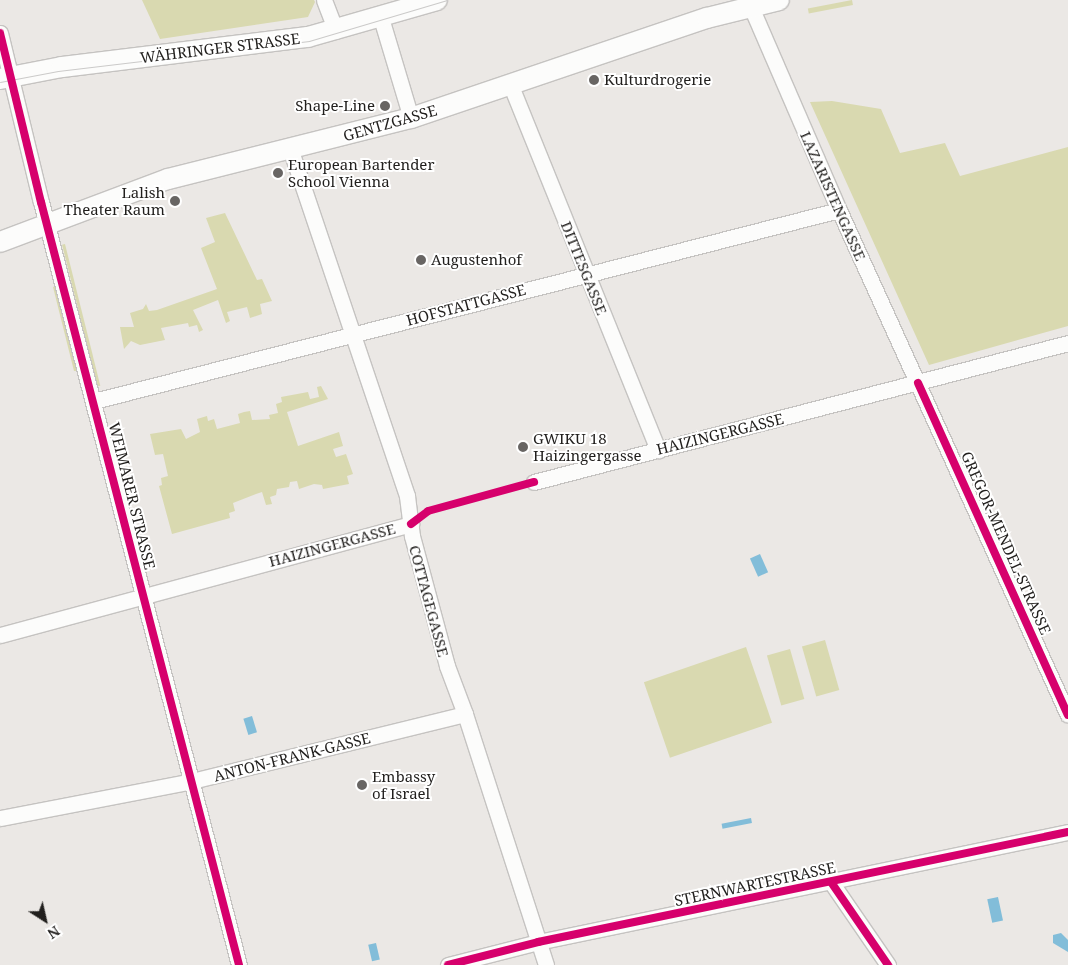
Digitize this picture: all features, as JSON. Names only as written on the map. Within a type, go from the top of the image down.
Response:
[{"type":"main road","name":"WÄHRINGER STRASSE","points":[[5,77],[274,42],[336,31],[437,0]]},
{"type":"main road","points":[[707,18],[717,8],[732,0]]},
{"type":"main road","name":"GENTZGASSE","points":[[0,242],[168,179],[290,151],[411,118],[749,4],[779,0]]},
{"type":"street","points":[[324,0],[336,31]]},
{"type":"street","name":"LAZARISTENGASSE","points":[[749,4],[839,210],[918,383]]},
{"type":"street","points":[[381,18],[411,118]]},
{"type":"street","name":"WEIMARER STRASSE","points":[[0,33],[5,77],[48,223],[238,965]]},
{"type":"street","name":"DITTESGASSE","points":[[510,86],[658,450]]},
{"type":"street","name":"COTTAGEGASSE","points":[[290,151],[407,496],[411,524],[446,666],[465,714],[546,965]]},
{"type":"street","name":"HOFSTATTGASSE","points":[[94,401],[586,273],[839,210]]},
{"type":"street","name":"HAIZINGERGASSE","points":[[534,482],[918,383],[1068,342]]},
{"type":"street","name":"GREGOR-MENDEL-STRASSE","points":[[918,383],[1068,715]]},
{"type":"street","name":"HAIZINGERGASSE","points":[[0,635],[411,524]]},
{"type":"street","name":"ANTON-FRANK-GASSE","points":[[0,818],[192,782],[465,714]]},
{"type":"street","name":"STERNWARTESTRASSE","points":[[448,965],[538,942],[1068,832]]},
{"type":"street","points":[[830,882],[888,965]]},
{"type":"green space","points":[[142,0],[314,0],[315,2],[308,17],[160,39]]},
{"type":"green space","points":[[852,0],[853,5],[809,13],[808,9]]},
{"type":"green space","points":[[832,101],[881,109],[900,153],[945,143],[960,176],[1068,147],[1068,326],[929,365],[810,102]]},
{"type":"green space","points":[[225,213],[257,280],[262,279],[272,301],[260,304],[262,314],[250,318],[247,307],[227,312],[230,321],[226,323],[218,300],[193,310],[203,330],[199,332],[197,325],[189,327],[188,323],[161,328],[165,340],[140,345],[131,341],[124,349],[120,327],[134,327],[130,313],[143,309],[146,304],[149,311],[157,310],[217,289],[201,248],[215,242],[206,218]]},
{"type":"green space","points":[[65,244],[100,386],[97,386],[62,245]]},
{"type":"green space","points":[[56,286],[78,371],[74,371],[53,287]]},
{"type":"green space","points":[[321,386],[328,399],[287,412],[298,446],[339,432],[343,446],[333,449],[336,457],[346,454],[353,474],[347,476],[349,484],[323,489],[322,485],[314,484],[299,489],[297,481],[290,482],[289,487],[277,489],[276,495],[270,497],[272,504],[266,505],[262,492],[233,503],[235,511],[229,513],[230,518],[172,534],[159,486],[162,485],[161,478],[168,476],[163,454],[155,455],[150,434],[181,429],[186,439],[200,432],[197,419],[207,416],[208,421],[214,419],[217,429],[240,423],[238,414],[244,412],[250,411],[252,420],[270,419],[269,415],[278,413],[276,404],[282,402],[281,397],[308,392],[310,399],[319,397],[317,387]]},
{"type":"green space","points":[[825,640],[839,690],[816,697],[802,647]]},
{"type":"green space","points":[[746,647],[772,723],[670,758],[644,682]]},
{"type":"green space","points":[[790,649],[804,699],[781,706],[767,656]]},
{"type":"water","points":[[760,554],[768,572],[758,577],[750,558]]},
{"type":"water","points":[[252,716],[257,732],[248,735],[243,719]]},
{"type":"water","points":[[751,818],[752,823],[723,829],[722,824]]},
{"type":"water","points":[[998,897],[1003,920],[992,923],[987,899]]},
{"type":"water","points":[[1061,933],[1068,940],[1068,952],[1053,943],[1053,935]]},
{"type":"water","points":[[376,943],[380,960],[372,961],[368,945]]},
{"type":"tram line","points":[[0,82],[58,71],[309,41],[447,0]]},
{"type":"cycle path","points":[[0,33],[41,202],[239,965]]},
{"type":"cycle path","points":[[918,383],[1068,715]]},
{"type":"cycle path","points":[[411,524],[428,511],[534,482]]},
{"type":"cycle path","points":[[448,965],[538,942],[1068,832]]},
{"type":"cycle path","points":[[831,882],[888,965]]},
{"type":"place","name":"Kulturdrogerie","points":[[594,80]]},
{"type":"place","name":"Shape-Line","points":[[385,106]]},
{"type":"place","name":"European Bartender School Vienna","points":[[278,173]]},
{"type":"place","name":"Lalish Theater Raum","points":[[175,201]]},
{"type":"place","name":"Augustenhof","points":[[421,260]]},
{"type":"place","name":"GWIKU 18 Haizingergasse","points":[[523,447]]},
{"type":"place","name":"Embassy of Israel","points":[[362,785]]}]
